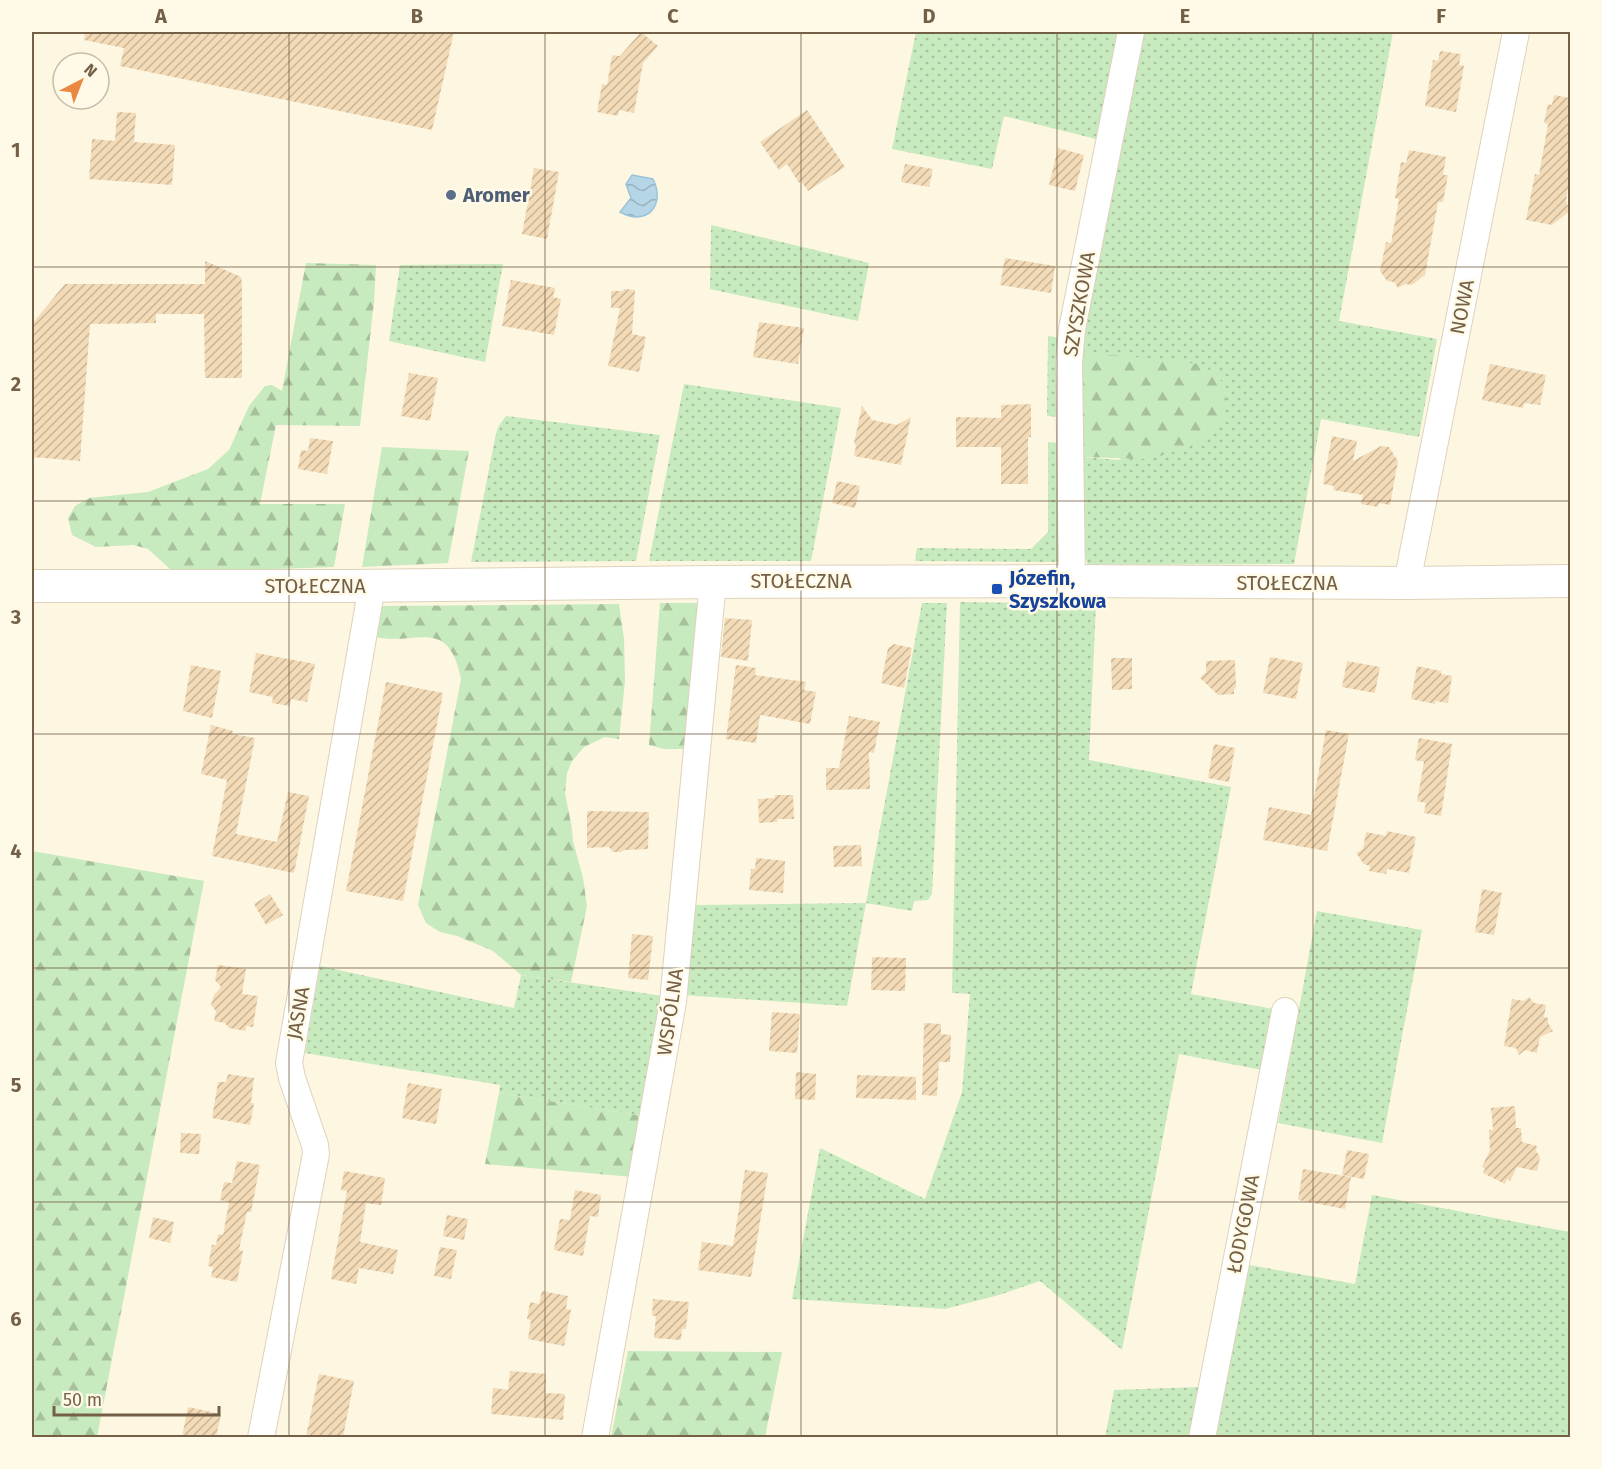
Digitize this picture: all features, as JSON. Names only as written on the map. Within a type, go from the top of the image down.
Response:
[{"type":"street","name":"SZYSZKOWA","points":[[1072,581],[1069,363],[1072,329],[1131,32]]},
{"type":"street","name":"NOWA","points":[[1407,584],[1516,32]]},
{"type":"street","name":"STOŁECZNA","points":[[32,586],[1072,581],[1407,584],[1570,581]]},
{"type":"street","name":"WSPÓLNA","points":[[595,1437],[673,1002],[713,582]]},
{"type":"street","name":"JASNA","points":[[261,1437],[316,1154],[289,1063],[372,586]]},
{"type":"street","name":"ŁODYGOWA","points":[[1202,1437],[1285,1011]]},
{"type":"green space","points":[[916,32],[1122,32],[1100,140],[1004,116],[992,169],[892,149]]},
{"type":"green space","points":[[1141,32],[1393,32],[1339,321],[1437,339],[1419,437],[1321,419],[1294,564],[1088,565],[1084,553],[1080,457],[1121,460],[1078,355]]},
{"type":"green space","points":[[711,225],[869,263],[858,321],[710,289]]},
{"type":"green space","points":[[306,263],[376,265],[360,426],[276,425],[260,504],[345,504],[334,567],[248,570],[170,569],[148,549],[133,545],[96,547],[72,535],[68,518],[75,506],[89,498],[148,492],[208,469],[229,450],[249,406],[265,386],[272,385],[282,391]]},
{"type":"green space","points":[[503,264],[485,362],[389,341],[400,265]]},
{"type":"green space","points":[[1048,336],[1061,338],[1059,417],[1047,416]]},
{"type":"green space","points":[[1078,355],[1116,355],[1199,364],[1215,373],[1226,387],[1225,411],[1219,428],[1204,439],[1151,459],[1080,457]]},
{"type":"green space","points":[[684,384],[841,408],[811,561],[649,561]]},
{"type":"green space","points":[[506,416],[660,435],[636,561],[471,562],[495,438],[498,427]]},
{"type":"green space","points":[[1048,442],[1059,443],[1059,562],[915,561],[917,548],[1031,549],[1048,532]]},
{"type":"green space","points":[[382,447],[469,451],[448,563],[362,567]]},
{"type":"green space","points":[[960,602],[1096,604],[1089,760],[1231,787],[1191,994],[1273,1009],[1262,1070],[1179,1054],[1122,1350],[1040,1281],[999,1295],[945,1309],[792,1299],[820,1148],[925,1199],[962,1092],[970,994],[952,993]]},
{"type":"green space","points":[[660,603],[705,603],[689,749],[664,749],[649,745]]},
{"type":"green space","points":[[922,603],[947,603],[932,894],[928,900],[914,901],[912,911],[866,903]]},
{"type":"green space","points":[[619,604],[624,639],[625,681],[619,739],[605,737],[584,747],[572,761],[567,773],[565,793],[587,906],[571,982],[521,975],[493,951],[457,936],[440,932],[426,923],[418,905],[461,679],[448,646],[438,640],[427,637],[387,639],[372,636],[377,606]]},
{"type":"green space","points":[[32,851],[204,881],[97,1437],[32,1437]]},
{"type":"green space","points":[[866,903],[847,1006],[682,995],[693,905]]},
{"type":"green space","points":[[1317,911],[1422,930],[1382,1143],[1278,1123]]},
{"type":"green space","points":[[320,966],[514,1008],[521,975],[663,996],[643,1116],[499,1093],[500,1085],[305,1053]]},
{"type":"green space","points":[[499,1093],[643,1116],[633,1177],[485,1164]]},
{"type":"green space","points":[[1372,1195],[1570,1232],[1570,1437],[1216,1437],[1249,1265],[1355,1284]]},
{"type":"green space","points":[[628,1351],[782,1352],[765,1437],[611,1437]]},
{"type":"green space","points":[[1200,1387],[1190,1437],[1105,1438],[1114,1390]]},
{"type":"water","points":[[632,175],[653,179],[656,188],[657,197],[652,211],[638,217],[620,212],[631,198],[626,184]]},
{"type":"building","points":[[85,32],[454,32],[432,130],[120,66],[124,48],[84,40]]},
{"type":"building","points":[[641,32],[658,46],[643,63],[634,113],[619,110],[618,116],[597,112],[602,84],[607,85],[612,55],[620,56]]},
{"type":"building","points":[[1440,51],[1461,54],[1459,65],[1464,66],[1456,112],[1425,106],[1433,60],[1438,61]]},
{"type":"building","points":[[1554,95],[1570,98],[1570,174],[1566,201],[1570,211],[1552,225],[1526,220],[1535,174],[1539,175],[1548,124],[1544,123],[1548,104],[1552,105]]},
{"type":"building","points":[[807,110],[845,167],[808,191],[801,181],[799,183],[787,164],[779,170],[760,142]]},
{"type":"building","points":[[117,112],[136,113],[134,142],[175,145],[172,185],[89,179],[92,139],[115,141]]},
{"type":"building","points":[[1058,148],[1084,155],[1075,191],[1049,185]]},
{"type":"building","points":[[1409,150],[1446,157],[1443,175],[1448,175],[1443,202],[1438,202],[1425,275],[1412,285],[1405,284],[1398,288],[1394,282],[1387,281],[1380,271],[1386,242],[1391,243],[1399,199],[1395,198],[1401,162],[1406,163]]},
{"type":"building","points":[[905,164],[933,169],[929,187],[901,182]]},
{"type":"building","points":[[534,168],[559,172],[547,239],[522,234]]},
{"type":"building","points":[[1005,258],[1055,266],[1051,293],[1000,285]]},
{"type":"building","points":[[205,261],[241,277],[242,378],[205,378],[204,314],[156,314],[156,323],[90,324],[80,461],[32,457],[32,324],[65,284],[205,284]]},
{"type":"building","points":[[511,280],[555,288],[553,297],[561,299],[554,335],[502,326]]},
{"type":"building","points":[[624,289],[635,290],[632,334],[646,337],[639,372],[608,366],[620,308],[611,308],[611,291],[623,291]]},
{"type":"building","points":[[759,322],[804,328],[798,364],[753,357]]},
{"type":"building","points":[[1490,364],[1546,375],[1540,405],[1524,403],[1523,408],[1482,400]]},
{"type":"building","points":[[409,373],[438,378],[430,421],[401,416]]},
{"type":"building","points":[[1031,404],[1028,484],[1001,484],[1001,447],[956,447],[956,417],[1001,418],[1001,405]]},
{"type":"building","points":[[862,406],[872,420],[897,425],[911,417],[901,465],[854,456],[856,446],[854,443]]},
{"type":"building","points":[[1332,436],[1357,441],[1353,461],[1381,446],[1389,447],[1398,461],[1390,505],[1379,503],[1378,507],[1361,504],[1363,495],[1333,490],[1334,486],[1323,484]]},
{"type":"building","points":[[310,438],[333,441],[327,474],[298,469],[301,450],[308,451]]},
{"type":"building","points":[[837,481],[860,486],[855,508],[832,503]]},
{"type":"building","points":[[725,618],[752,620],[748,661],[721,657]]},
{"type":"building","points":[[894,644],[912,648],[904,688],[881,683],[888,648]]},
{"type":"building","points":[[256,653],[315,664],[307,702],[291,699],[290,706],[272,703],[273,697],[249,692]]},
{"type":"building","points":[[1270,657],[1303,663],[1296,699],[1263,693]]},
{"type":"building","points":[[1111,658],[1132,658],[1132,689],[1112,690]]},
{"type":"building","points":[[1235,660],[1236,689],[1234,688],[1234,694],[1218,695],[1200,678],[1206,672],[1206,661]]},
{"type":"building","points":[[1347,661],[1380,667],[1375,693],[1342,687]]},
{"type":"building","points":[[191,665],[221,671],[212,718],[183,711]]},
{"type":"building","points":[[736,665],[756,668],[755,675],[806,682],[804,690],[816,692],[810,724],[760,715],[756,743],[726,739]]},
{"type":"building","points":[[1417,666],[1452,676],[1448,703],[1435,701],[1435,704],[1411,699]]},
{"type":"building","points":[[386,682],[443,693],[403,901],[346,891]]},
{"type":"building","points":[[849,716],[880,722],[874,753],[869,752],[870,789],[826,790],[826,768],[839,768]]},
{"type":"building","points":[[211,725],[233,731],[232,734],[255,738],[236,834],[277,842],[288,792],[309,796],[294,873],[212,856],[227,780],[201,774]]},
{"type":"building","points":[[1326,730],[1349,734],[1327,851],[1263,840],[1269,807],[1311,815]]},
{"type":"building","points":[[1419,738],[1452,744],[1441,816],[1424,813],[1426,803],[1417,801],[1424,762],[1415,760]]},
{"type":"building","points":[[1214,744],[1235,748],[1229,782],[1208,778]]},
{"type":"building","points":[[775,795],[793,795],[794,819],[777,819],[777,822],[759,823],[758,799],[775,798]]},
{"type":"building","points":[[587,811],[649,812],[648,849],[613,852],[609,847],[587,848]]},
{"type":"building","points":[[1387,831],[1416,837],[1409,873],[1387,869],[1386,874],[1369,871],[1370,866],[1364,864],[1356,853],[1363,849],[1366,832],[1386,836]]},
{"type":"building","points":[[861,845],[862,866],[834,867],[833,846]]},
{"type":"building","points":[[756,858],[785,861],[783,893],[749,890],[751,869],[755,869]]},
{"type":"building","points":[[1482,889],[1502,893],[1494,935],[1475,932]]},
{"type":"building","points":[[270,894],[283,915],[266,925],[254,904]]},
{"type":"building","points":[[632,934],[653,936],[648,980],[628,978]]},
{"type":"building","points":[[872,957],[906,958],[905,991],[871,990]]},
{"type":"building","points":[[218,965],[246,969],[242,994],[258,996],[253,1027],[246,1026],[246,1031],[229,1028],[225,1023],[214,1021],[216,1011],[211,1005],[214,995],[221,987],[215,980]]},
{"type":"building","points":[[1529,997],[1534,1003],[1546,1005],[1544,1017],[1548,1018],[1553,1031],[1540,1037],[1537,1053],[1525,1050],[1519,1055],[1516,1048],[1504,1046],[1512,999],[1524,1001]]},
{"type":"building","points":[[772,1012],[800,1014],[797,1053],[769,1051]]},
{"type":"building","points":[[924,1023],[941,1024],[941,1034],[951,1035],[950,1062],[939,1062],[937,1096],[922,1095]]},
{"type":"building","points":[[796,1072],[816,1074],[815,1100],[795,1099]]},
{"type":"building","points":[[228,1074],[254,1078],[251,1103],[254,1103],[250,1125],[212,1118],[218,1082],[226,1082]]},
{"type":"building","points":[[857,1075],[916,1077],[916,1100],[856,1098]]},
{"type":"building","points":[[408,1083],[442,1089],[436,1124],[402,1118]]},
{"type":"building","points":[[1515,1106],[1516,1128],[1521,1128],[1522,1142],[1537,1146],[1536,1151],[1540,1157],[1537,1171],[1517,1167],[1510,1181],[1507,1179],[1505,1184],[1483,1173],[1485,1169],[1482,1167],[1490,1150],[1489,1130],[1493,1130],[1491,1108]]},
{"type":"building","points":[[181,1133],[201,1134],[199,1154],[180,1153]]},
{"type":"building","points":[[1347,1150],[1369,1154],[1364,1179],[1342,1175]]},
{"type":"building","points":[[237,1161],[260,1165],[251,1212],[247,1212],[239,1250],[243,1251],[237,1282],[211,1277],[213,1267],[208,1266],[212,1245],[216,1245],[218,1234],[223,1235],[229,1202],[220,1200],[224,1182],[232,1183]]},
{"type":"building","points":[[1303,1169],[1351,1177],[1345,1209],[1298,1200]]},
{"type":"building","points":[[745,1170],[768,1173],[751,1277],[698,1270],[702,1242],[733,1246]]},
{"type":"building","points":[[344,1171],[385,1178],[381,1205],[366,1203],[360,1242],[398,1250],[393,1274],[359,1268],[356,1284],[331,1279],[347,1191],[341,1190]]},
{"type":"building","points":[[575,1190],[601,1195],[598,1217],[590,1216],[583,1256],[554,1250],[560,1219],[570,1220]]},
{"type":"building","points":[[447,1215],[468,1219],[464,1240],[443,1236]]},
{"type":"building","points":[[153,1217],[174,1222],[170,1243],[149,1238]]},
{"type":"building","points":[[440,1247],[457,1250],[451,1279],[434,1276]]},
{"type":"building","points":[[542,1291],[568,1296],[566,1309],[571,1310],[564,1346],[528,1339],[531,1320],[527,1319],[530,1302],[539,1304]]},
{"type":"building","points":[[653,1299],[689,1302],[686,1329],[682,1329],[681,1340],[654,1338],[656,1316],[652,1316]]},
{"type":"building","points":[[510,1371],[546,1374],[545,1393],[565,1394],[563,1420],[491,1414],[493,1388],[508,1390]]},
{"type":"building","points":[[319,1374],[354,1381],[343,1437],[306,1437]]},
{"type":"building","points":[[188,1407],[221,1414],[216,1437],[182,1437]]},
{"type":"place","name":"Aromer","points":[[451,195]]},
{"type":"place","name":"Józefin, Szyszkowa","points":[[997,589]]}]
